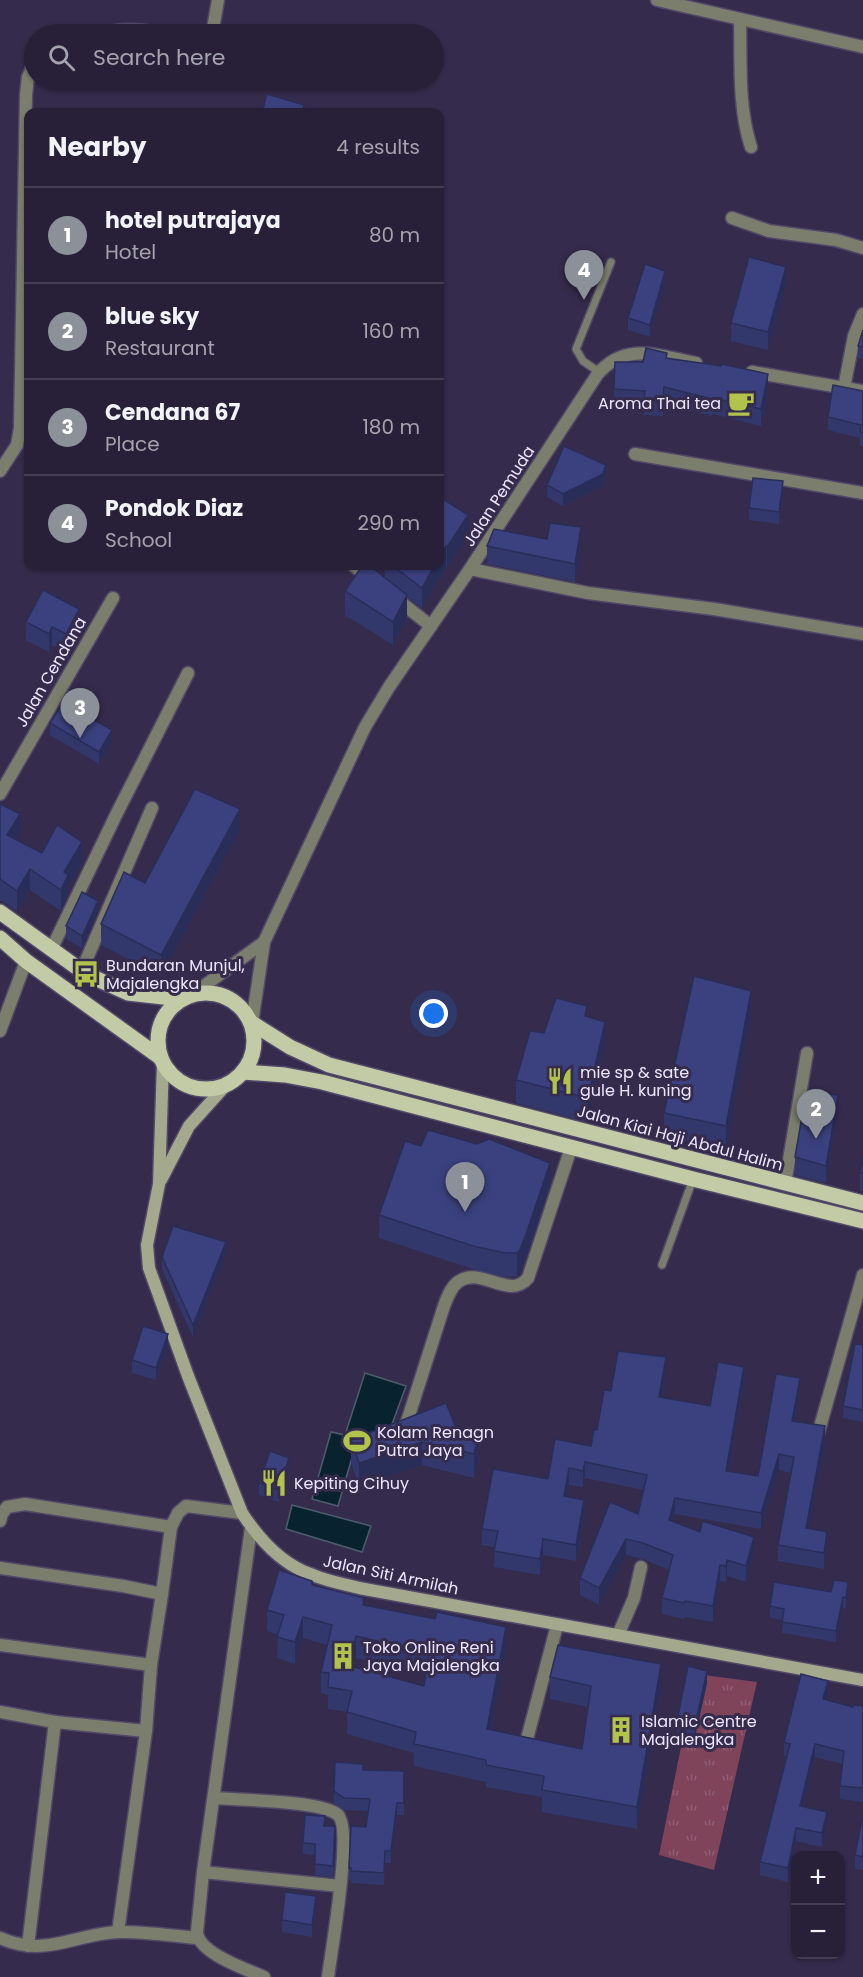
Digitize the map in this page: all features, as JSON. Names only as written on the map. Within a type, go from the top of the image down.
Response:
[{"type":"main road","points":[[0,912],[81,972],[128,993],[187,996],[216,993],[238,1004],[252,1023],[255,1047],[250,1061],[243,1072],[226,1085],[189,1126],[159,1184]]},
{"type":"main road","points":[[0,938],[26,961],[161,1060],[174,1077],[189,1086],[208,1089],[226,1085]]},
{"type":"main road","points":[[159,1184],[161,1060],[158,1035],[165,1014],[187,996]]},
{"type":"main road","name":"Jalan Kiai Haji Abdul Halim","points":[[252,1023],[290,1047],[329,1065],[863,1203]]},
{"type":"main road","points":[[243,1072],[285,1075],[322,1082],[863,1221]]},
{"type":"main road","name":"Jalan Siti Armilah","points":[[159,1184],[147,1245],[149,1268],[188,1376],[242,1513],[277,1556],[310,1575],[359,1588],[863,1680]]},
{"type":"street","points":[[214,24],[218,0]]},
{"type":"street","points":[[657,0],[863,47]]},
{"type":"street","points":[[740,20],[742,96],[745,129],[751,147]]},
{"type":"street","points":[[26,108],[27,90]]},
{"type":"street","points":[[732,218],[769,231],[836,240],[863,248]]},
{"type":"street","points":[[844,388],[854,336],[863,314]]},
{"type":"street","name":"Jalan Pemuda","points":[[264,942],[365,727],[389,687],[470,569],[599,372],[615,359],[639,353],[704,364]]},
{"type":"street","points":[[735,369],[863,391]]},
{"type":"street","points":[[0,470],[16,445],[20,428],[24,382]]},
{"type":"street","points":[[635,454],[863,493]]},
{"type":"street","points":[[470,569],[588,592],[714,609],[863,634]]},
{"type":"street","points":[[359,570],[431,627]]},
{"type":"street","name":"Jalan Cendana","points":[[0,794],[113,598]]},
{"type":"street","points":[[51,950],[188,673]]},
{"type":"street","points":[[81,972],[152,808]]},
{"type":"street","points":[[187,996],[264,942]]},
{"type":"street","points":[[252,1023],[264,942]]},
{"type":"street","points":[[0,1030],[26,961]]},
{"type":"street","points":[[785,1184],[807,1053]]},
{"type":"street","points":[[403,1435],[450,1292],[458,1282],[477,1276],[508,1286],[518,1286],[528,1278],[572,1148]]},
{"type":"street","points":[[818,1434],[863,1275]]},
{"type":"street","points":[[0,1521],[7,1507],[25,1504],[171,1527]]},
{"type":"street","points":[[118,1932],[146,1731],[151,1665],[171,1527],[178,1513],[186,1506],[242,1513]]},
{"type":"street","points":[[252,1528],[203,1872],[197,1938],[204,1947],[216,1955],[264,1977]]},
{"type":"street","points":[[618,1635],[634,1598],[641,1567]]},
{"type":"street","points":[[0,1568],[162,1594]]},
{"type":"street","points":[[527,1739],[557,1625]]},
{"type":"street","points":[[0,1645],[151,1665]]},
{"type":"street","points":[[0,1712],[55,1722],[146,1731]]},
{"type":"street","points":[[28,1946],[55,1722]]},
{"type":"street","points":[[214,1798],[303,1804],[335,1813],[342,1820],[344,1857],[327,1977]]},
{"type":"street","points":[[203,1872],[340,1886]]},
{"type":"street","points":[[0,1938],[28,1946],[48,1947],[118,1932],[197,1938]]},
{"type":"lane","points":[[599,372],[583,361],[576,349],[611,262]]},
{"type":"lane","points":[[662,1265],[693,1179]]},
{"type":"green space","points":[[696,1674],[757,1682],[714,1870],[659,1855]]},
{"type":"water","name":"Kolam Renagn Putra Jaya","points":[[365,1373],[406,1386],[384,1446],[355,1447],[338,1506],[312,1499],[331,1432],[345,1435]]},
{"type":"water","points":[[292,1505],[371,1526],[362,1552],[286,1529]]},
{"type":"building","points":[[267,94],[304,105],[303,108],[263,108]]},
{"type":"building","points":[[749,257],[786,267],[768,332],[731,323]]},
{"type":"building","points":[[645,264],[665,271],[650,325],[628,318]]},
{"type":"building","points":[[863,330],[863,347],[858,346]]},
{"type":"building","points":[[646,348],[667,353],[666,358],[721,366],[722,364],[768,374],[761,409],[664,387],[663,400],[644,399],[645,391],[614,389],[615,362],[643,362]]},
{"type":"building","points":[[833,385],[863,391],[863,433],[860,432],[861,425],[828,417]]},
{"type":"building","points":[[564,446],[606,465],[603,474],[563,494],[547,485]]},
{"type":"building","points":[[753,478],[783,481],[779,512],[749,508]]},
{"type":"building","points":[[444,500],[468,515],[444,550]]},
{"type":"building","points":[[550,523],[581,527],[575,564],[487,546],[494,529],[547,539]]},
{"type":"building","points":[[359,570],[375,570],[407,595],[393,622],[345,591]]},
{"type":"building","points":[[398,570],[432,570],[422,588]]},
{"type":"building","points":[[43,590],[79,609],[66,634],[52,627],[49,634],[26,622]]},
{"type":"building","points":[[63,703],[112,730],[99,752],[50,723]]},
{"type":"building","points":[[195,789],[240,809],[161,955],[101,924],[124,872],[145,883]]},
{"type":"building","points":[[0,804],[20,814],[7,835],[42,853],[57,825],[82,842],[64,872],[68,875],[61,890],[30,869],[17,891],[0,879]]},
{"type":"building","points":[[82,892],[98,901],[82,936],[66,926]]},
{"type":"building","points":[[694,976],[751,991],[726,1126],[664,1113]]},
{"type":"building","name":"mie sp & sate gule H. kuning","points":[[556,998],[587,1006],[585,1016],[605,1022],[588,1098],[516,1080],[530,1031],[544,1033]]},
{"type":"building","points":[[806,1093],[838,1095],[826,1166],[795,1157]]},
{"type":"building","points":[[428,1130],[477,1144],[489,1139],[550,1163],[526,1234],[517,1253],[505,1253],[473,1246],[379,1215],[405,1141],[421,1146]]},
{"type":"building","points":[[863,1156],[863,1173],[860,1173]]},
{"type":"building","points":[[173,1226],[226,1242],[193,1325],[162,1257]]},
{"type":"building","points":[[143,1326],[168,1334],[156,1368],[132,1360]]},
{"type":"building","points":[[855,1344],[863,1345],[863,1410],[843,1406]]},
{"type":"building","points":[[618,1351],[666,1357],[659,1397],[710,1406],[718,1362],[744,1367],[726,1471],[758,1476],[776,1374],[800,1378],[792,1421],[825,1426],[806,1528],[827,1532],[824,1553],[778,1545],[794,1457],[779,1454],[761,1513],[675,1498],[669,1520],[700,1532],[702,1521],[754,1537],[746,1566],[727,1560],[726,1566],[720,1565],[713,1606],[662,1598],[673,1555],[626,1539],[599,1588],[580,1578],[610,1502],[638,1514],[647,1475],[585,1462],[583,1471],[569,1468],[564,1496],[584,1500],[576,1545],[543,1539],[540,1559],[494,1551],[498,1531],[482,1529],[493,1469],[548,1479],[555,1439],[591,1446],[594,1429],[597,1430],[604,1390],[611,1391]]},
{"type":"building","points":[[446,1403],[457,1430],[479,1434],[474,1454],[422,1442],[359,1463],[351,1440]]},
{"type":"building","points":[[270,1451],[289,1458],[279,1490],[259,1483]]},
{"type":"building","points":[[279,1570],[312,1581],[312,1585],[364,1598],[363,1605],[435,1619],[437,1612],[506,1627],[487,1729],[582,1749],[591,1686],[550,1677],[558,1645],[661,1664],[637,1807],[542,1790],[544,1776],[486,1765],[486,1760],[414,1744],[416,1732],[347,1712],[352,1691],[328,1687],[329,1673],[321,1672],[332,1625],[303,1617],[295,1642],[277,1637],[284,1615],[267,1610]],"holes":[[[356,1636],[429,1653],[424,1686],[350,1666]]]},
{"type":"building","points":[[834,1580],[848,1582],[846,1598],[843,1597],[836,1631],[782,1622],[784,1609],[770,1606],[774,1582],[831,1592]]},
{"type":"building","points":[[688,1666],[707,1671],[695,1725],[677,1721]]},
{"type":"building","points":[[801,1674],[828,1681],[823,1699],[853,1707],[853,1705],[863,1706],[863,1788],[840,1786],[844,1751],[815,1744],[800,1806],[827,1812],[822,1833],[796,1828],[788,1868],[760,1862],[790,1744],[784,1742]]},
{"type":"building","points":[[335,1762],[363,1764],[363,1770],[404,1771],[404,1803],[397,1803],[391,1851],[385,1851],[384,1873],[351,1871],[349,1868],[351,1826],[366,1827],[370,1799],[344,1798],[334,1791]]},
{"type":"building","points":[[863,1814],[863,1857],[855,1855]]},
{"type":"building","points":[[305,1815],[325,1816],[324,1826],[335,1826],[333,1866],[315,1864],[315,1844],[303,1843]]},
{"type":"building","points":[[285,1892],[316,1896],[312,1925],[282,1920]]},
{"type":"place","name":"Pondok Diaz","points":[[584,300]]},
{"type":"place","name":"Aroma Thai tea","points":[[741,403]]},
{"type":"place","name":"Cendana 67","points":[[80,738]]},
{"type":"place","name":"Bundaran Munjul, Majalengka","points":[[86,974]]},
{"type":"place","name":"mie sp & sate gule H. kuning","points":[[560,1081]]},
{"type":"place","name":"blue sky","points":[[816,1139]]},
{"type":"place","name":"hotel putrajaya","points":[[465,1212]]},
{"type":"place","name":"Kolam Renagn Putra Jaya","points":[[357,1441]]},
{"type":"place","name":"Kepiting Cihuy","points":[[274,1483]]},
{"type":"place","name":"Toko Online Reni Jaya Majalengka","points":[[343,1656]]},
{"type":"place","name":"Islamic Centre Majalengka","points":[[621,1730]]}]
